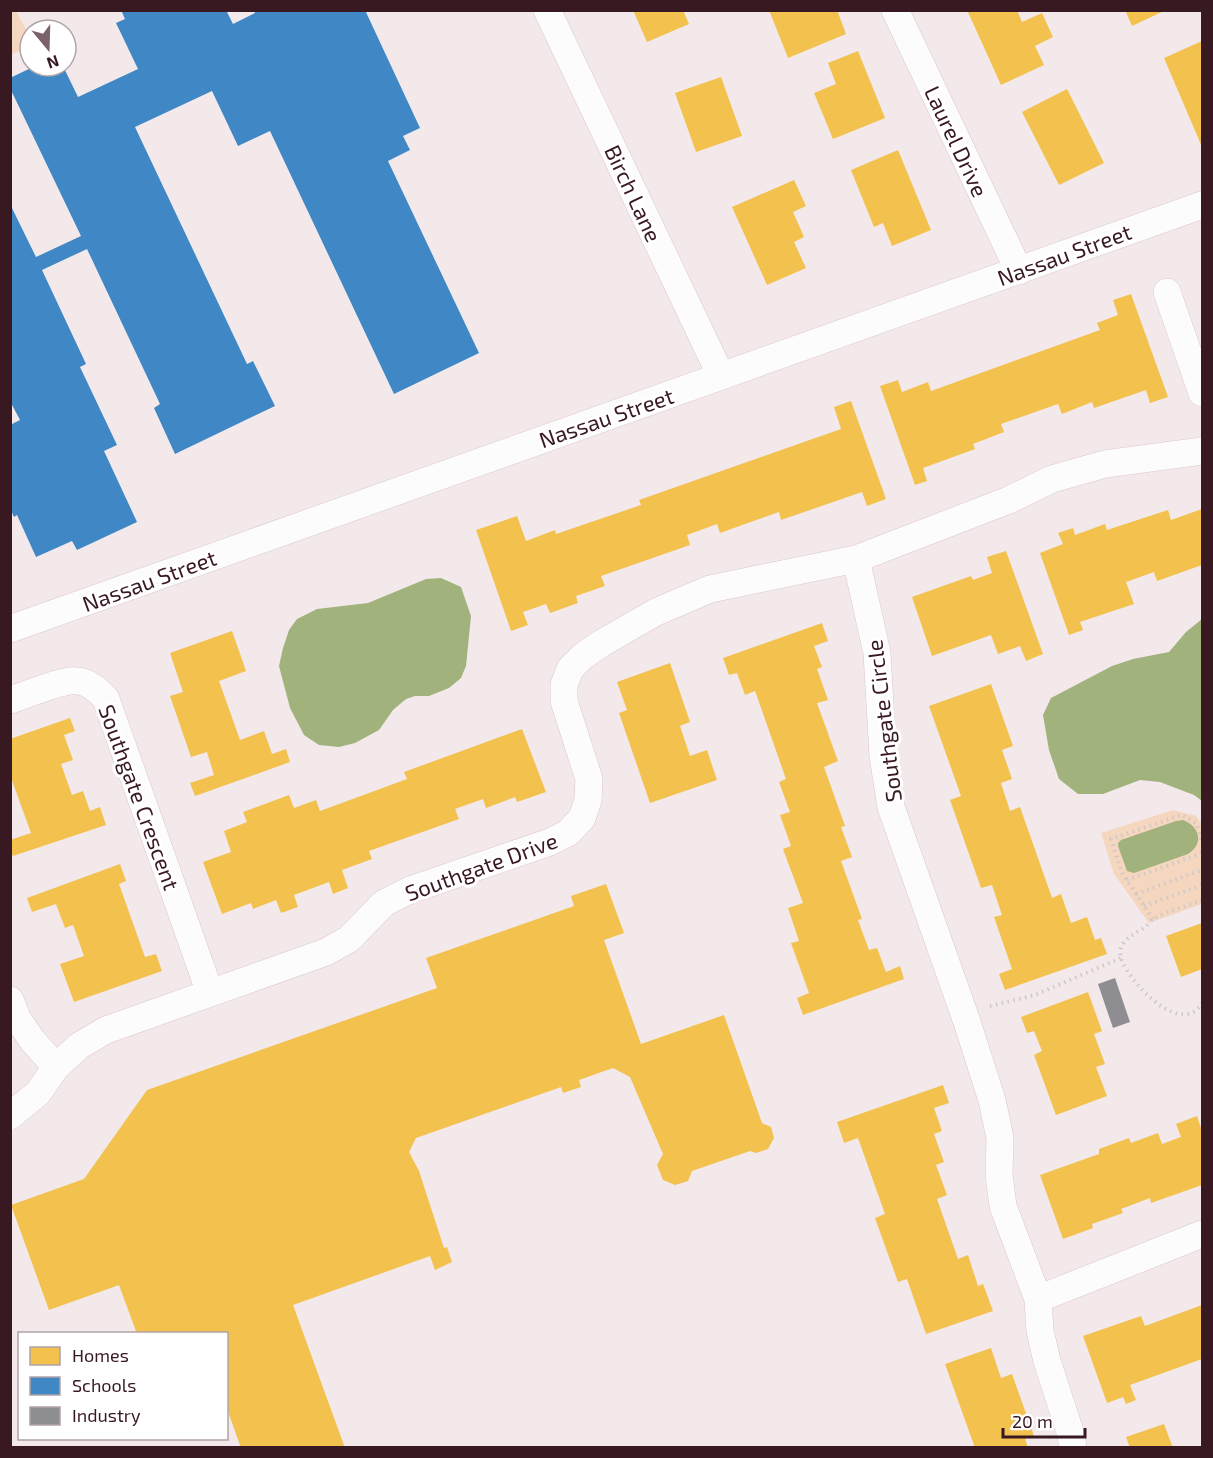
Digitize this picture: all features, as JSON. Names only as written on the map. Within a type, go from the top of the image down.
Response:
[{"type":"street","name":"Birch Lane","points":[[547,10],[721,376]]},
{"type":"street","name":"Laurel Drive","points":[[895,10],[1019,271]]},
{"type":"street","name":"Nassau Street","points":[[10,629],[1203,205]]},
{"type":"street","points":[[1167,292],[1203,393]]},
{"type":"street","points":[[856,559],[1009,500],[1052,479],[1105,464],[1203,451]]},
{"type":"street","name":"Southgate Drive","points":[[10,1116],[38,1094],[56,1067],[80,1046],[106,1030],[326,952],[349,939],[384,903],[410,890],[550,842],[568,833],[582,818],[588,800],[589,779],[564,701],[564,685],[570,669],[582,656],[656,612],[710,589],[856,559]]},
{"type":"street","name":"Southgate Circle","points":[[856,559],[877,653],[883,756],[891,807],[992,1100],[1000,1138],[999,1175],[1003,1206],[1038,1299],[1040,1331],[1047,1361],[1073,1448]]},
{"type":"street","name":"Southgate Crescent","points":[[10,700],[66,680],[84,682],[98,689],[106,699],[210,993]]},
{"type":"street","points":[[10,1000],[17,1018],[32,1040],[56,1067]]},
{"type":"street","points":[[1038,1299],[1203,1234]]},
{"type":"path","points":[[1153,919],[1122,873],[1111,839],[1182,815],[1197,824],[1203,841]]},
{"type":"path","points":[[1127,880],[1203,854]]},
{"type":"path","points":[[1136,894],[1203,870]]},
{"type":"path","points":[[1144,906],[1203,885]]},
{"type":"path","points":[[1203,900],[1153,919],[1146,927],[1125,941],[1120,951],[1127,969],[1142,988],[1169,1012],[1178,1015],[1188,1014],[1200,1008],[1203,1003]]},
{"type":"path","points":[[985,1007],[1035,995],[1121,958]]},
{"type":"shaded area","points":[[11,10],[16,11],[20,18],[18,51],[11,55]]},
{"type":"shaded area","points":[[441,578],[461,587],[471,616],[466,666],[461,678],[449,688],[429,696],[415,696],[406,699],[393,710],[379,730],[355,743],[339,747],[319,745],[304,735],[290,708],[279,666],[289,630],[297,619],[317,609],[368,603],[426,579]]},
{"type":"shaded area","points":[[1202,619],[1202,801],[1194,795],[1160,782],[1140,780],[1103,794],[1078,794],[1059,779],[1049,750],[1043,715],[1051,698],[1112,666],[1169,652],[1186,632]]},
{"type":"shaded area","points":[[1173,810],[1196,816],[1202,824],[1202,904],[1149,923],[1114,874],[1101,833]]},
{"type":"shaded area","points":[[1183,820],[1193,826],[1198,835],[1197,845],[1193,850],[1188,854],[1134,873],[1127,871],[1118,846],[1121,840]]},
{"type":"building: Homes","points":[[633,10],[683,10],[689,24],[647,42]]},
{"type":"building: Homes","points":[[769,10],[837,10],[846,34],[788,58]]},
{"type":"building: Homes","points":[[967,10],[1017,10],[1022,22],[1042,13],[1053,37],[1035,46],[1044,65],[1001,85]]},
{"type":"building: Homes","points":[[1125,10],[1166,10],[1132,26]]},
{"type":"building: Homes","points":[[1202,41],[1202,147],[1164,58]]},
{"type":"building: Homes","points":[[858,51],[885,118],[833,139],[814,93],[836,84],[828,63]]},
{"type":"building: Homes","points":[[721,77],[742,136],[696,152],[675,93]]},
{"type":"building: Homes","points":[[1067,89],[1104,163],[1059,185],[1022,112]]},
{"type":"building: Homes","points":[[898,150],[931,230],[892,246],[883,223],[874,227],[851,170]]},
{"type":"building: Homes","points":[[794,180],[806,206],[793,212],[804,237],[794,242],[806,268],[767,285],[732,207]]},
{"type":"building: Homes","points":[[1131,294],[1168,397],[1150,403],[1146,390],[1094,408],[1092,402],[1062,414],[1058,404],[1001,424],[1004,432],[973,444],[975,449],[923,468],[927,481],[915,485],[880,386],[898,380],[902,392],[928,382],[931,391],[1100,330],[1097,323],[1118,315],[1113,300]]},
{"type":"building: Homes","points":[[851,401],[886,499],[867,506],[862,492],[781,520],[779,512],[720,533],[717,524],[687,535],[690,545],[601,576],[605,586],[576,596],[578,603],[550,613],[546,604],[523,612],[528,625],[511,631],[476,530],[517,516],[526,541],[555,530],[556,534],[641,505],[639,500],[841,429],[834,407]]},
{"type":"building: Homes","points":[[1202,509],[1202,565],[1157,581],[1154,572],[1126,582],[1134,604],[1080,622],[1083,630],[1069,635],[1040,553],[1063,544],[1058,533],[1073,528],[1075,535],[1105,524],[1107,530],[1168,510],[1171,520]]},
{"type":"building: Homes","points":[[1006,551],[1043,654],[1026,661],[1020,646],[998,654],[991,635],[932,656],[912,597],[971,576],[973,580],[992,573],[987,557]]},
{"type":"building: Homes","points":[[822,623],[828,641],[814,646],[822,667],[817,669],[828,700],[817,703],[838,761],[824,767],[845,826],[841,827],[852,857],[841,861],[862,919],[858,920],[869,950],[877,948],[886,972],[900,966],[904,979],[803,1015],[797,998],[809,993],[791,943],[799,941],[788,908],[803,903],[783,849],[791,846],[780,815],[790,812],[779,782],[786,779],[755,691],[745,695],[737,673],[729,675],[723,658]]},
{"type":"building: Homes","points":[[232,631],[246,671],[219,681],[240,740],[264,731],[272,754],[286,749],[290,762],[195,796],[190,783],[214,775],[207,752],[191,757],[170,696],[183,692],[170,653]]},
{"type":"building: Homes","points":[[670,663],[690,722],[680,726],[690,756],[707,750],[717,780],[650,803],[619,713],[627,710],[617,682]]},
{"type":"building: Homes","points":[[991,684],[1013,746],[1002,750],[1012,779],[1001,783],[1010,811],[1020,807],[1052,898],[1061,894],[1071,923],[1087,917],[1095,940],[1101,938],[1107,954],[1005,990],[999,974],[1012,969],[994,917],[1002,915],[992,885],[981,888],[950,800],[961,796],[929,706]]},
{"type":"building: Homes","points":[[70,718],[75,731],[64,735],[73,760],[61,764],[72,795],[83,791],[90,811],[100,807],[106,825],[13,856],[10,850],[10,840],[31,833],[10,775],[10,739]]},
{"type":"building: Homes","points":[[522,729],[546,792],[517,802],[515,797],[486,808],[483,799],[455,809],[459,819],[369,851],[372,859],[342,870],[348,888],[333,894],[329,882],[294,895],[298,907],[281,913],[276,900],[253,909],[251,903],[222,914],[203,862],[231,852],[224,831],[247,822],[243,812],[289,795],[294,808],[316,800],[320,811],[407,779],[404,772]]},
{"type":"building: Homes","points":[[120,864],[126,881],[119,884],[145,957],[156,954],[162,971],[74,1002],[60,964],[84,956],[73,925],[65,928],[56,904],[32,912],[27,898]]},
{"type":"building: Homes","points":[[606,884],[624,933],[604,940],[641,1044],[724,1015],[762,1123],[771,1127],[774,1138],[768,1149],[756,1153],[750,1151],[692,1171],[688,1181],[675,1185],[663,1180],[657,1165],[663,1154],[630,1077],[613,1068],[579,1080],[581,1087],[563,1093],[561,1087],[416,1138],[409,1152],[419,1171],[444,1248],[447,1247],[452,1262],[435,1270],[430,1256],[293,1305],[345,1448],[241,1448],[228,1412],[228,1332],[136,1332],[119,1285],[49,1310],[11,1205],[84,1179],[147,1090],[437,988],[426,958],[574,906],[571,896]]},
{"type":"building: Homes","points":[[1202,923],[1202,969],[1181,977],[1166,936]]},
{"type":"building: Homes","points":[[1088,992],[1102,1031],[1094,1034],[1105,1064],[1096,1067],[1107,1096],[1056,1115],[1034,1055],[1042,1051],[1034,1031],[1027,1033],[1021,1017]]},
{"type":"building: Homes","points":[[943,1085],[949,1103],[934,1108],[942,1131],[934,1134],[944,1162],[936,1165],[947,1195],[937,1199],[958,1259],[968,1255],[978,1286],[983,1284],[993,1311],[926,1334],[907,1279],[898,1282],[875,1218],[885,1214],[858,1138],[844,1143],[837,1122]]},
{"type":"building: Homes","points":[[1197,1116],[1202,1127],[1202,1185],[1151,1203],[1150,1198],[1121,1209],[1123,1213],[1092,1224],[1093,1228],[1063,1239],[1040,1175],[1099,1154],[1099,1149],[1129,1138],[1131,1143],[1158,1133],[1162,1144],[1181,1137],[1176,1124]]},
{"type":"building: Homes","points":[[1202,1305],[1202,1359],[1130,1385],[1136,1400],[1126,1404],[1123,1397],[1107,1403],[1083,1336],[1141,1316],[1145,1326]]},
{"type":"building: Homes","points":[[991,1348],[1001,1378],[1012,1374],[1034,1436],[1025,1439],[1028,1448],[975,1448],[945,1364]]},
{"type":"building: Homes","points":[[1164,1424],[1173,1448],[1130,1448],[1126,1437]]},
{"type":"building: Schools","points":[[121,10],[226,10],[233,24],[255,13],[256,10],[365,10],[420,128],[403,136],[410,150],[388,161],[479,353],[394,394],[270,131],[238,146],[212,91],[135,127],[247,364],[253,361],[275,406],[175,454],[154,408],[160,404],[87,249],[42,270],[86,364],[80,367],[117,445],[104,451],[137,522],[77,550],[72,541],[36,557],[17,515],[14,517],[10,508],[12,506],[10,503],[10,425],[20,420],[10,401],[10,204],[36,257],[81,236],[10,88],[10,78],[18,74],[18,78],[69,78],[78,97],[138,69],[116,23],[125,19]]},
{"type":"building: Industry","points":[[1115,978],[1130,1022],[1113,1028],[1098,984]]}]
